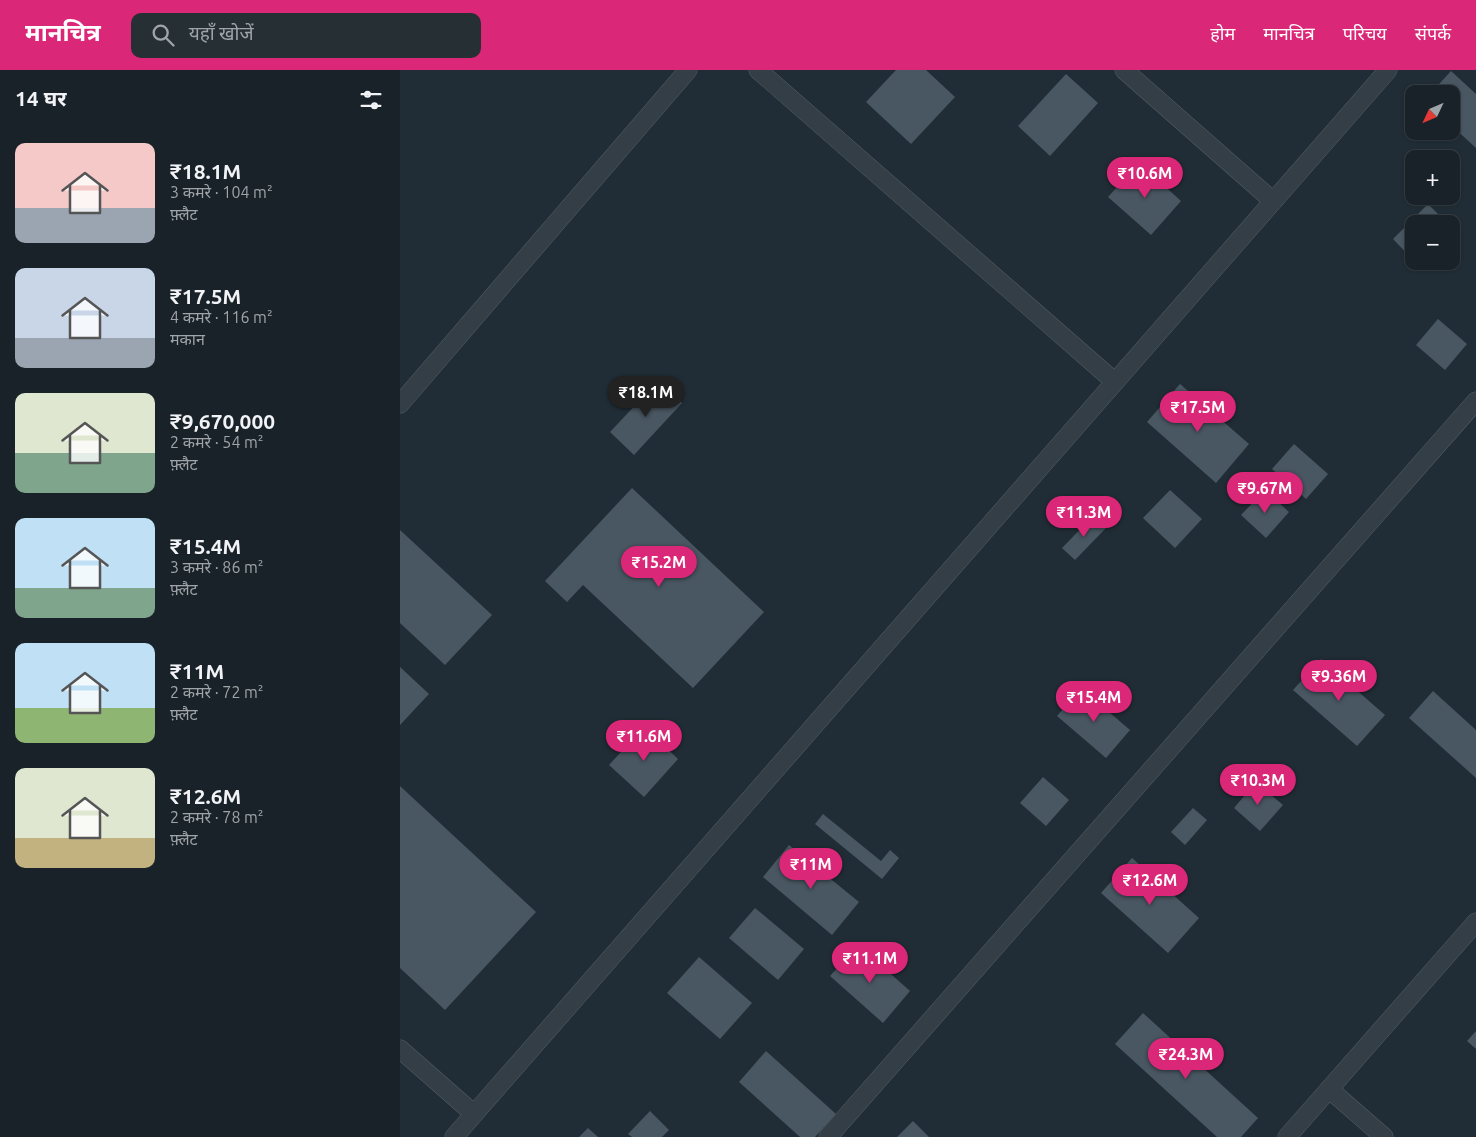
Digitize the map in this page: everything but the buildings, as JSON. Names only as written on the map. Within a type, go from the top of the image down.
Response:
[{"type":"street","points":[[400,404],[688,70]]},
{"type":"street","points":[[758,70],[1115,382]]},
{"type":"street","points":[[1124,70],[1273,201]]},
{"type":"street","points":[[454,1137],[1388,70]]},
{"type":"street","points":[[828,1137],[1476,402]]},
{"type":"street","points":[[1287,1137],[1473,931]]},
{"type":"street","points":[[400,1049],[474,1114]]},
{"type":"street","points":[[1329,1089],[1384,1137]]}]
